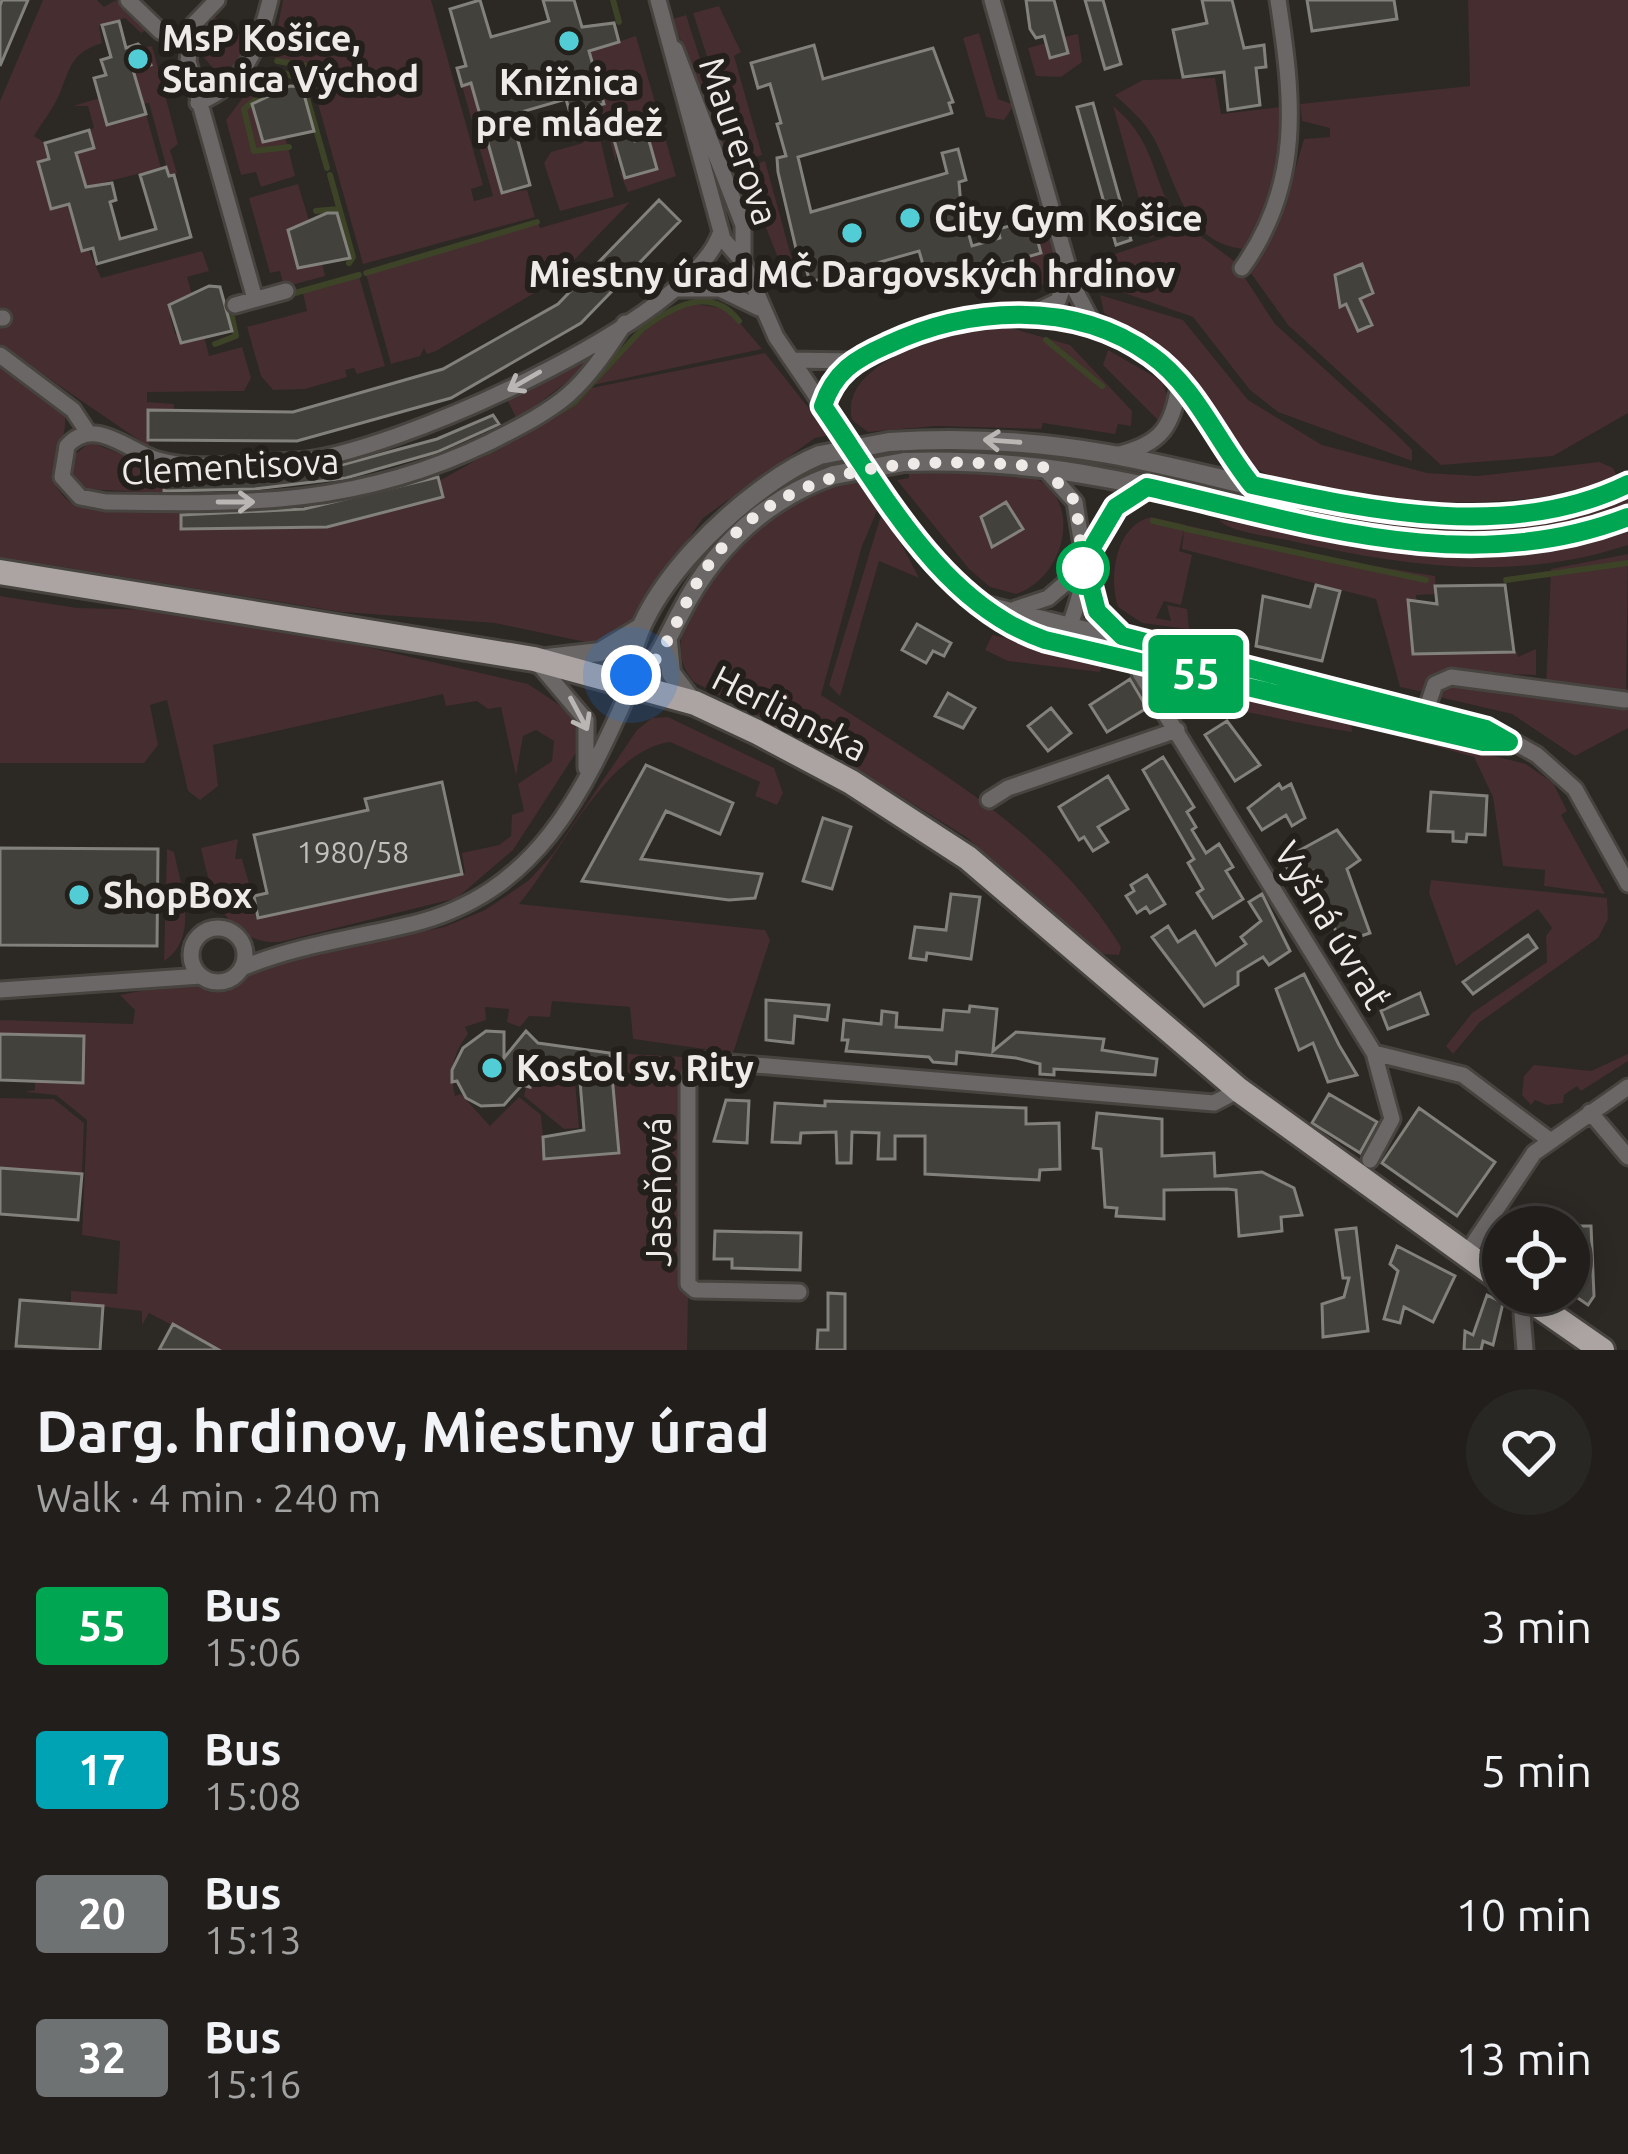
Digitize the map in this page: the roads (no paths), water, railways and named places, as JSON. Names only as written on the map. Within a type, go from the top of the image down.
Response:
[{"type":"main road","name":"Herlianska","points":[[0,572],[534,659],[694,703],[851,782],[968,858],[1239,1090],[1482,1267]]},
{"type":"main road","points":[[1540,1314],[1602,1350]]},
{"type":"street","points":[[128,0],[149,22],[187,44]]},
{"type":"street","points":[[146,0],[149,22]]},
{"type":"street","points":[[218,0],[193,25],[187,44],[198,103],[254,299]]},
{"type":"street","points":[[198,103],[228,88],[250,64],[270,0]]},
{"type":"street","name":"Maurerova","points":[[658,0],[721,231],[743,262],[759,308],[823,406],[970,600]]},
{"type":"street","points":[[992,0],[1079,304],[1096,329]]},
{"type":"street","points":[[1242,268],[1278,201],[1292,147],[1292,87],[1278,0]]},
{"type":"street","name":"Maurerova","points":[[670,41],[687,70],[743,225],[743,262]]},
{"type":"street","name":"Clementisova","points":[[625,323],[589,374],[553,406],[454,459],[357,490],[263,502],[90,500],[70,492],[60,466],[67,446],[89,434],[110,437],[162,462],[304,460],[483,404],[680,289],[710,257],[721,231]]},
{"type":"street","points":[[710,257],[743,262]]},
{"type":"street","points":[[1024,315],[1058,301],[1069,269]]},
{"type":"street","points":[[680,289],[720,290],[759,308]]},
{"type":"street","points":[[235,305],[286,291]]},
{"type":"street","points":[[823,406],[832,382],[853,361],[944,322],[982,314],[1024,315],[1096,329],[1144,350],[1180,381],[1252,485]]},
{"type":"street","points":[[0,355],[73,410],[89,434]]},
{"type":"street","points":[[792,360],[853,361]]},
{"type":"street","points":[[1114,455],[1162,438],[1175,412],[1180,381]]},
{"type":"street","points":[[632,684],[631,656],[641,626],[697,546],[730,511],[794,466],[820,455],[889,442],[994,440],[1114,455],[1351,506],[1469,517],[1547,508],[1628,484]]},
{"type":"street","points":[[0,990],[201,976],[224,982],[242,968],[288,951],[413,923],[486,897],[525,864],[583,782],[632,684],[652,668],[703,573],[744,527],[787,495],[834,475],[904,462],[1043,467],[1352,535],[1432,545],[1554,538],[1628,517]]},
{"type":"street","points":[[1043,467],[1076,502],[1083,564],[1103,622],[1141,642]]},
{"type":"street","points":[[1011,610],[1048,598],[1083,564],[1116,507],[1147,487]]},
{"type":"street","points":[[1075,627],[1083,564]]},
{"type":"street","points":[[970,600],[1498,733],[1538,755],[1575,789],[1628,884]]},
{"type":"street","points":[[970,600],[1007,619],[1060,632],[1075,627]]},
{"type":"street","points":[[970,600],[1016,630],[1105,654],[1483,742],[1509,742]]},
{"type":"street","points":[[534,659],[600,652],[641,626]]},
{"type":"street","points":[[1075,627],[1105,654]]},
{"type":"street","points":[[669,637],[671,673],[694,703]]},
{"type":"street","points":[[534,659],[586,720],[589,755],[583,782]]},
{"type":"street","name":"Vyšná úvrať","points":[[1141,673],[1374,1053],[1392,1119],[1370,1160]]},
{"type":"street","points":[[1425,713],[1435,684],[1451,677],[1625,700]]},
{"type":"street","points":[[989,800],[1008,788],[1177,730]]},
{"type":"street","points":[[156,981],[191,953],[199,936],[215,928],[232,931],[243,943],[288,951]]},
{"type":"street","points":[[242,968],[243,943]]},
{"type":"street","points":[[191,953],[201,976]]},
{"type":"street","points":[[1374,1053],[1463,1076],[1548,1139]]},
{"type":"street","name":"Jaseňová","points":[[800,1292],[695,1290],[688,1284],[688,1085],[695,1060],[1214,1103],[1239,1090]]},
{"type":"street","points":[[1465,1256],[1500,1197],[1548,1139],[1628,1087]]},
{"type":"street","points":[[1591,1112],[1628,1157]]},
{"type":"street","points":[[1522,1314],[1525,1350]]},
{"type":"waterway","points":[[613,0],[619,22]]},
{"type":"waterway","points":[[277,61],[306,66]]},
{"type":"waterway","points":[[281,84],[279,71],[302,80],[327,168]]},
{"type":"waterway","points":[[271,87],[244,109],[254,151],[289,147]]},
{"type":"waterway","points":[[330,175],[353,257],[349,263]]},
{"type":"waterway","points":[[316,211],[339,209]]},
{"type":"waterway","points":[[366,273],[537,222]]},
{"type":"waterway","points":[[295,293],[359,275]]},
{"type":"waterway","points":[[645,327],[680,306],[705,302],[728,310],[739,321]]},
{"type":"waterway","points":[[215,344],[236,336],[230,308]]},
{"type":"waterway","points":[[544,421],[574,403],[644,327]]},
{"type":"waterway","points":[[1046,340],[1102,386]]},
{"type":"waterway","points":[[488,452],[506,442]]},
{"type":"waterway","points":[[1153,521],[1184,528]]},
{"type":"waterway","points":[[1186,529],[1426,580]]},
{"type":"waterway","points":[[1506,580],[1628,563]]},
{"type":"place","name":"Knižnica pre mládež","points":[[569,41]]},
{"type":"place","name":"MsP Košice, Stanica Východ","points":[[138,59]]},
{"type":"place","name":"City Gym Košice","points":[[910,218]]},
{"type":"place","name":"Miestny úrad MČ Dargovských hrdinov","points":[[852,233]]},
{"type":"place","name":"ShopBox","points":[[79,895]]},
{"type":"place","name":"Kostol sv. Rity","points":[[492,1068]]}]
